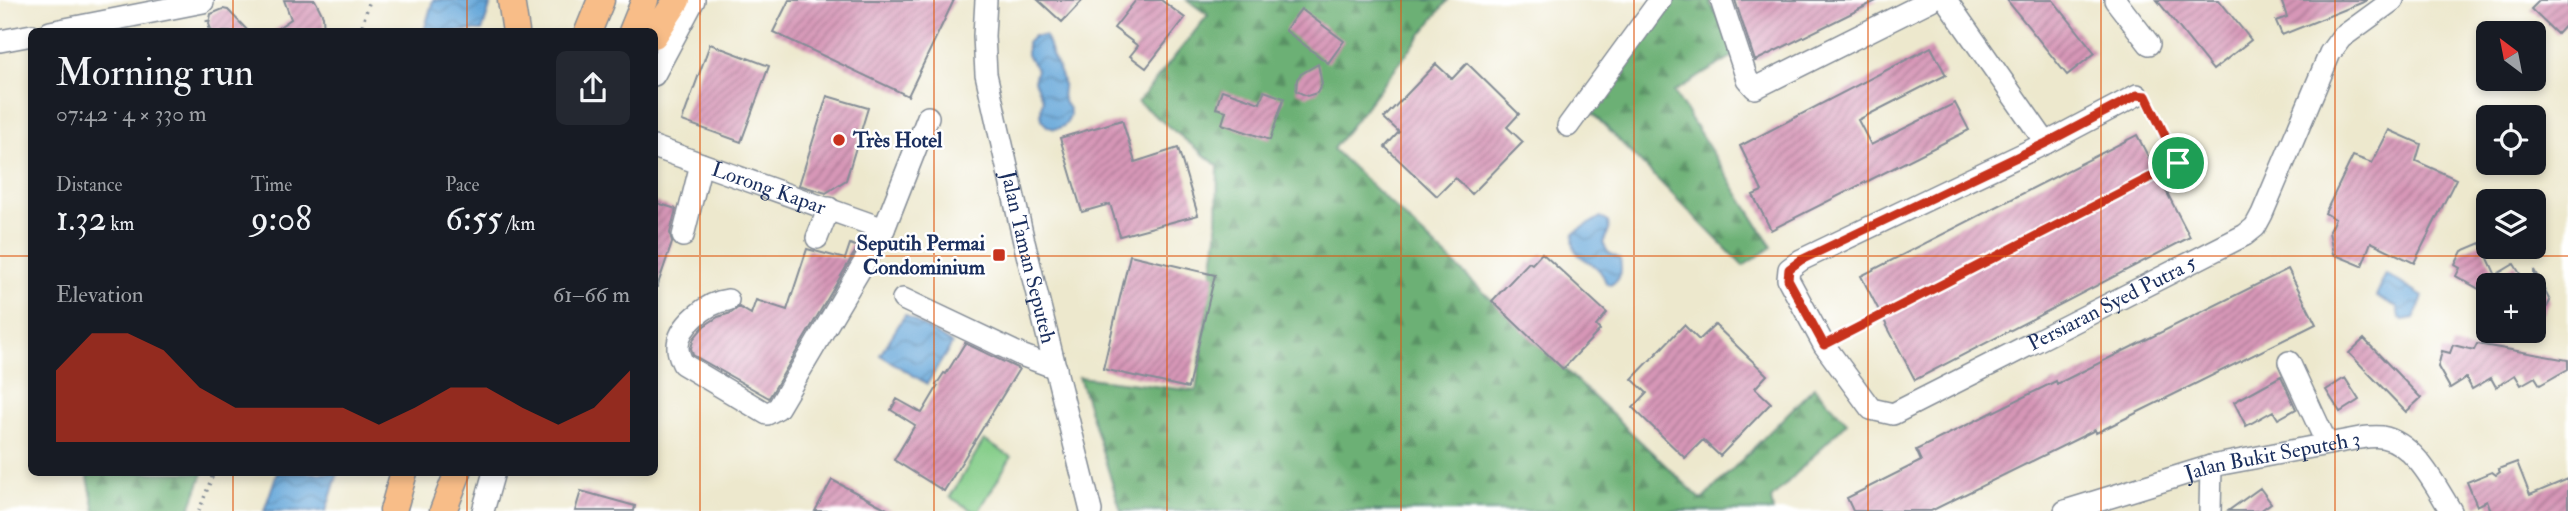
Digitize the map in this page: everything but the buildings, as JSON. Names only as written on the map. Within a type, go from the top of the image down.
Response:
[{"type":"main road","points":[[511,0],[515,28]]},
{"type":"main road","points":[[590,28],[601,0]]},
{"type":"main road","points":[[634,28],[645,0]]},
{"type":"main road","points":[[658,29],[677,0]]},
{"type":"main road","points":[[393,511],[403,476]]},
{"type":"main road","points":[[443,511],[456,476]]},
{"type":"street","points":[[658,68],[694,0]]},
{"type":"street","name":"Jalan Taman Seputeh","points":[[986,0],[986,74],[1024,242],[1091,511]]},
{"type":"street","points":[[1568,126],[1660,0]]},
{"type":"street","points":[[1721,0],[1747,79],[1755,88],[1931,0]]},
{"type":"street","points":[[1946,0],[2046,143],[2137,95]]},
{"type":"street","points":[[2115,0],[2149,44]]},
{"type":"street","name":"Persiaran Syed Putra 5","points":[[2046,143],[1801,260],[1789,269],[1788,279],[1824,345],[1871,409],[1893,414],[2245,235],[2255,227],[2262,214],[2330,53],[2341,38],[2393,0]]},
{"type":"street","points":[[70,28],[203,2]]},
{"type":"street","points":[[0,41],[28,36]]},
{"type":"street","points":[[728,300],[715,301],[705,307],[679,338],[678,350],[683,365],[767,414],[778,408],[884,229],[928,117]]},
{"type":"street","name":"Lorong Kapar","points":[[658,148],[884,229]]},
{"type":"street","points":[[683,236],[701,164]]},
{"type":"street","points":[[817,238],[829,208]]},
{"type":"street","points":[[903,299],[1021,355],[1056,368]]},
{"type":"street","points":[[2289,362],[2327,444]]},
{"type":"street","name":"Jalan Bukit Seputeh 3","points":[[2065,511],[2096,507],[2211,466],[2380,437],[2405,449],[2429,476],[2451,511]]},
{"type":"street","points":[[2210,511],[2211,466]]},
{"type":"street","points":[[483,511],[493,476]]},
{"type":"path","points":[[361,28],[370,0]]},
{"type":"path","points":[[1824,345],[2178,163],[2146,96],[2137,95]]},
{"type":"path","points":[[199,511],[212,476]]},
{"type":"green space","points":[[1187,0],[1448,0],[1333,149],[1702,500],[1814,387],[1847,422],[1771,499],[1773,511],[1121,511],[1079,377],[1196,391],[1217,235],[1218,166],[1138,102],[1208,15]]},
{"type":"green space","points":[[1672,0],[1714,0],[1710,3],[1738,53],[1674,92],[1772,247],[1743,266],[1591,112]]},
{"type":"green space","points":[[984,440],[1011,457],[979,511],[973,511],[950,497]]},
{"type":"green space","points":[[88,476],[202,476],[189,511],[95,511]]},
{"type":"water","points":[[433,0],[492,0],[483,28],[425,28]]},
{"type":"water","points":[[1034,36],[1045,36],[1060,71],[1062,97],[1070,114],[1068,121],[1058,128],[1046,125],[1042,120],[1043,100],[1034,81],[1037,69],[1027,55],[1027,43]]},
{"type":"water","points":[[1601,217],[1608,222],[1609,230],[1603,243],[1608,252],[1620,259],[1621,263],[1619,277],[1610,285],[1596,267],[1579,255],[1573,243],[1574,233]]},
{"type":"water","points":[[2386,274],[2423,297],[2414,318],[2403,320],[2399,317],[2397,307],[2376,296]]},
{"type":"water","points":[[905,315],[952,344],[927,384],[880,355]]},
{"type":"water","points":[[276,476],[337,476],[326,511],[264,511]]},
{"type":"place","name":"Très Hotel","points":[[839,140]]},
{"type":"place","name":"Seputih Permai Condominium","points":[[999,255]]},
{"type":"route","points":[[2137,95],[2146,96],[2178,163],[1824,345],[1788,279],[1789,269],[1801,260],[2046,143],[2137,95]]}]
